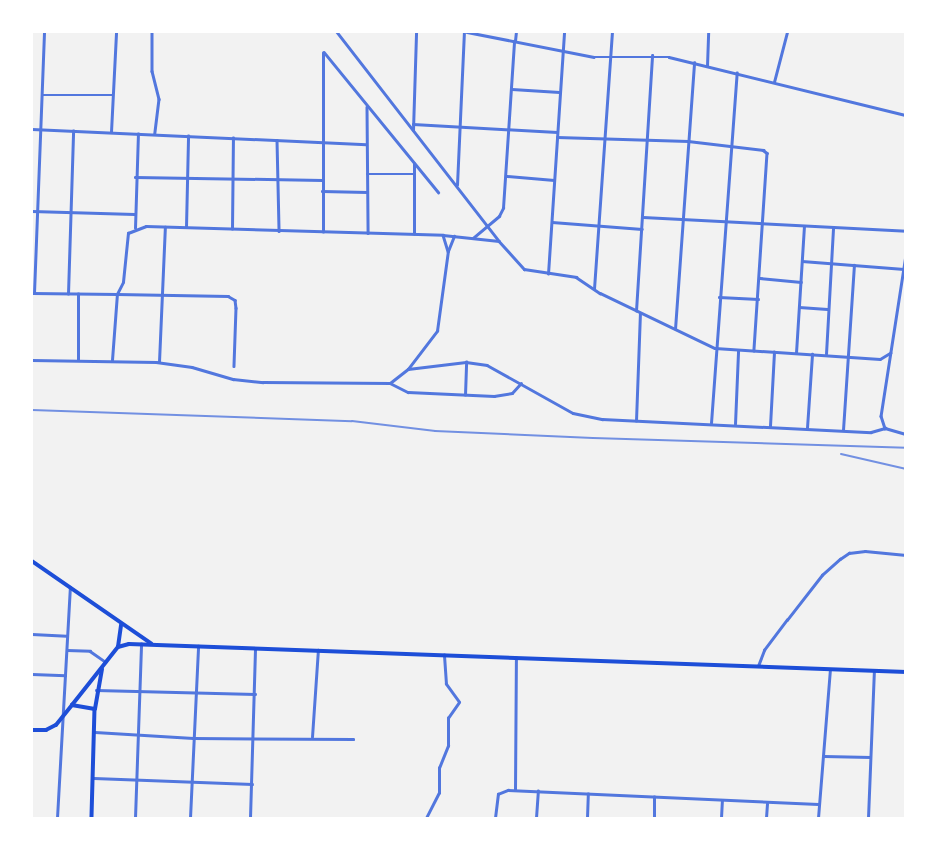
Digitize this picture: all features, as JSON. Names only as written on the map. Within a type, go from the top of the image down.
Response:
[{"type":"main road","points":[[32,561],[121,625],[154,644]]},
{"type":"main road","points":[[32,730],[46,730],[62,719],[118,647],[121,625]]},
{"type":"main road","points":[[118,647],[154,644],[905,671]]},
{"type":"main road","points":[[92,818],[96,690],[102,668]]},
{"type":"main road","points":[[72,705],[96,709]]},
{"type":"street","points":[[44,32],[33,293],[232,297],[236,308],[234,366]]},
{"type":"street","points":[[111,132],[116,32]]},
{"type":"street","points":[[152,32],[152,71],[159,99],[155,134]]},
{"type":"street","points":[[337,32],[499,241],[524,269],[576,277],[638,313],[715,348],[880,359],[890,353]]},
{"type":"street","points":[[341,36],[344,32]]},
{"type":"street","points":[[413,130],[416,32]]},
{"type":"street","points":[[457,185],[466,32],[610,57],[652,55],[905,115]]},
{"type":"street","points":[[473,238],[502,213],[507,176],[516,32]]},
{"type":"street","points":[[548,274],[564,32]]},
{"type":"street","points":[[594,289],[601,226],[612,32]]},
{"type":"street","points":[[707,66],[708,32]]},
{"type":"street","points":[[774,83],[787,32]]},
{"type":"street","points":[[323,232],[324,52],[438,192]]},
{"type":"street","points":[[636,421],[638,313],[652,55]]},
{"type":"street","points":[[675,330],[694,63]]},
{"type":"street","points":[[710,424],[737,73]]},
{"type":"street","points":[[512,89],[559,92]]},
{"type":"street","points":[[42,95],[113,95]]},
{"type":"street","points":[[367,105],[368,233]]},
{"type":"street","points":[[413,124],[557,132]]},
{"type":"street","points":[[32,129],[366,144]]},
{"type":"street","points":[[68,294],[73,131]]},
{"type":"street","points":[[135,228],[138,134]]},
{"type":"street","points":[[186,228],[188,136]]},
{"type":"street","points":[[556,137],[604,141],[688,141],[731,145],[767,153],[754,351]]},
{"type":"street","points":[[232,229],[233,138]]},
{"type":"street","points":[[277,140],[279,231]]},
{"type":"street","points":[[414,164],[414,234]]},
{"type":"street","points":[[367,174],[413,174]]},
{"type":"street","points":[[507,176],[554,180]]},
{"type":"street","points":[[135,177],[322,180]]},
{"type":"street","points":[[322,191],[367,192]]},
{"type":"street","points":[[32,211],[134,214]]},
{"type":"street","points":[[643,217],[905,231]]},
{"type":"street","points":[[552,222],[642,229]]},
{"type":"street","points":[[159,362],[165,227]]},
{"type":"street","points":[[796,353],[804,227]]},
{"type":"street","points":[[112,360],[117,294],[123,282],[125,243],[128,233],[135,228],[443,235],[499,241]]},
{"type":"street","points":[[826,355],[833,228]]},
{"type":"street","points":[[443,235],[448,251]]},
{"type":"street","points":[[390,383],[408,369],[440,323],[448,251],[454,236]]},
{"type":"street","points":[[885,429],[881,416],[905,255]]},
{"type":"street","points":[[802,261],[904,269]]},
{"type":"street","points":[[843,430],[854,265]]},
{"type":"street","points":[[760,278],[801,282]]},
{"type":"street","points":[[78,294],[78,359]]},
{"type":"street","points":[[719,296],[758,299]]},
{"type":"street","points":[[799,307],[828,309]]},
{"type":"street","points":[[734,425],[738,351]]},
{"type":"street","points":[[770,427],[774,352]]},
{"type":"street","points":[[807,429],[812,354]]},
{"type":"street","points":[[880,359],[888,366]]},
{"type":"street","points":[[32,360],[159,362],[233,379],[330,384],[390,383],[408,392],[465,395],[505,395],[516,391],[521,383]]},
{"type":"street","points":[[408,369],[466,362],[487,365],[573,412],[636,421],[871,432],[885,429],[905,434]]},
{"type":"street","points":[[465,395],[466,362]]},
{"type":"street","points":[[758,667],[764,650],[822,575],[840,559],[849,553],[865,551],[905,555]]},
{"type":"street","points":[[57,818],[70,587]]},
{"type":"street","points":[[32,634],[66,636]]},
{"type":"street","points":[[135,818],[141,644]]},
{"type":"street","points":[[190,818],[198,646]]},
{"type":"street","points":[[250,818],[255,649]]},
{"type":"street","points":[[66,650],[90,651],[106,662]]},
{"type":"street","points":[[312,739],[318,650]]},
{"type":"street","points":[[426,818],[439,793],[439,768],[448,746],[448,718],[459,702],[446,684],[444,655]]},
{"type":"street","points":[[515,790],[516,658]]},
{"type":"street","points":[[818,818],[830,669]]},
{"type":"street","points":[[868,818],[874,671]]},
{"type":"street","points":[[32,674],[65,675]]},
{"type":"street","points":[[96,690],[255,694]]},
{"type":"street","points":[[95,732],[193,737],[353,739]]},
{"type":"street","points":[[823,755],[870,757]]},
{"type":"street","points":[[94,778],[252,784]]},
{"type":"street","points":[[495,818],[498,794],[515,790],[818,804]]},
{"type":"street","points":[[536,818],[538,791]]},
{"type":"street","points":[[587,818],[588,792]]},
{"type":"street","points":[[654,796],[654,818]]},
{"type":"street","points":[[721,818],[722,800]]},
{"type":"street","points":[[766,818],[767,803]]},
{"type":"railway","points":[[32,410],[352,421],[435,431],[593,438],[906,448]]},
{"type":"railway","points":[[841,454],[906,469]]}]
